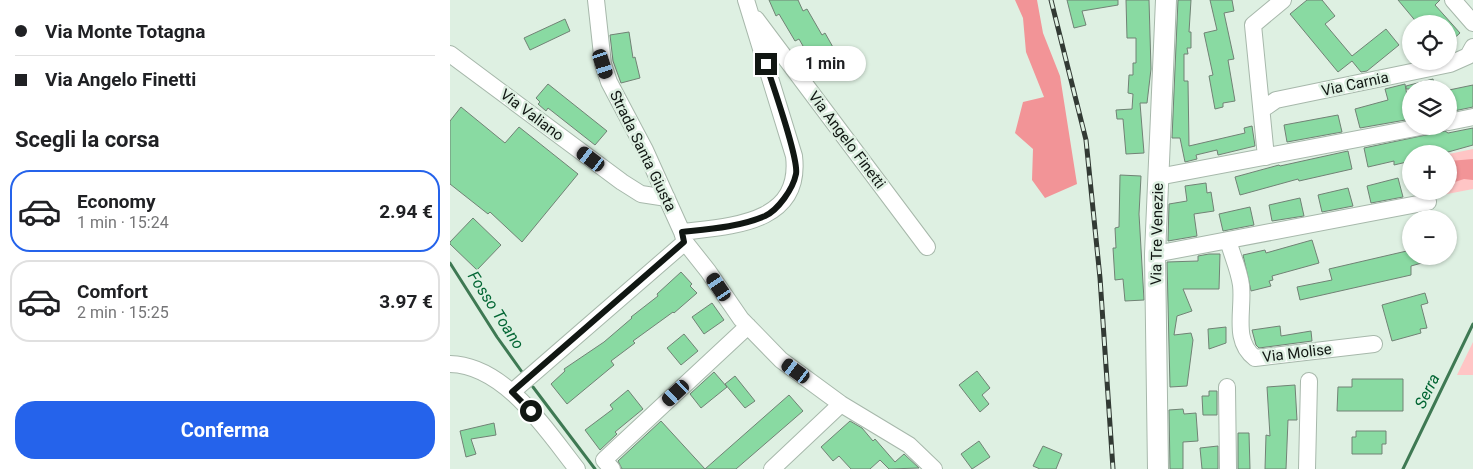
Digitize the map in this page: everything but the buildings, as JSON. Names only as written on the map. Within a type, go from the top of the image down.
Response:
[{"type":"main road","name":"Via Tre Venezie","points":[[1158,469],[1155,254],[1166,0]]},
{"type":"street","name":"Strada Santa Giusta","points":[[596,0],[603,64],[609,82],[667,198],[683,237],[748,326],[781,360],[841,404],[909,445],[934,469]]},
{"type":"street","points":[[1266,157],[1263,109],[1253,25],[1283,0]]},
{"type":"street","points":[[1453,0],[1473,23]]},
{"type":"street","name":"Via Angelo Finetti","points":[[683,237],[736,225],[767,215],[785,198],[796,174],[794,156],[748,4]]},
{"type":"street","name":"Via Angelo Finetti","points":[[748,4],[927,247]]},
{"type":"street","name":"Via Carnia","points":[[1263,109],[1276,100],[1450,64],[1468,56],[1473,47]]},
{"type":"street","name":"Via Valiano","points":[[450,54],[622,182],[641,194],[667,198]]},
{"type":"street","points":[[1457,120],[1473,117]]},
{"type":"street","points":[[1158,177],[1402,131]]},
{"type":"street","points":[[1155,254],[1428,202]]},
{"type":"street","points":[[512,392],[683,237]]},
{"type":"street","name":"Via Molise","points":[[1228,240],[1241,285],[1241,338],[1246,352],[1255,358],[1374,344]]},
{"type":"street","points":[[608,464],[748,326]]},
{"type":"street","points":[[450,364],[458,364],[483,373],[512,392],[531,411],[577,469]]},
{"type":"street","points":[[1307,469],[1309,381]]},
{"type":"street","points":[[1227,387],[1228,469]]},
{"type":"street","points":[[772,469],[841,404]]},
{"type":"shaded area","points":[[1015,0],[1037,0],[1043,33],[1060,76],[1077,184],[1045,198],[1032,180],[1033,149],[1015,133],[1023,102],[1044,97],[1026,52],[1023,18]]},
{"type":"shaded area","points":[[1473,149],[1473,189],[1457,192],[1457,152]]},
{"type":"shaded area","points":[[1473,159],[1473,180],[1464,179],[1457,181],[1457,160]]},
{"type":"shaded area","points":[[1473,342],[1473,375],[1457,375]]},
{"type":"waterway","name":"Fosso Toano","points":[[450,263],[497,337],[522,372]]},
{"type":"waterway","name":"Serra","points":[[1403,469],[1473,324]]},
{"type":"waterway","name":"Fosso Toano","points":[[533,387],[595,469]]},
{"type":"railway","points":[[1051,0],[1086,140],[1100,278],[1113,469]]},
{"type":"route","points":[[531,411],[512,392],[684,242],[682,232],[736,225],[767,215],[785,198],[796,174],[794,156],[766,64]]}]
